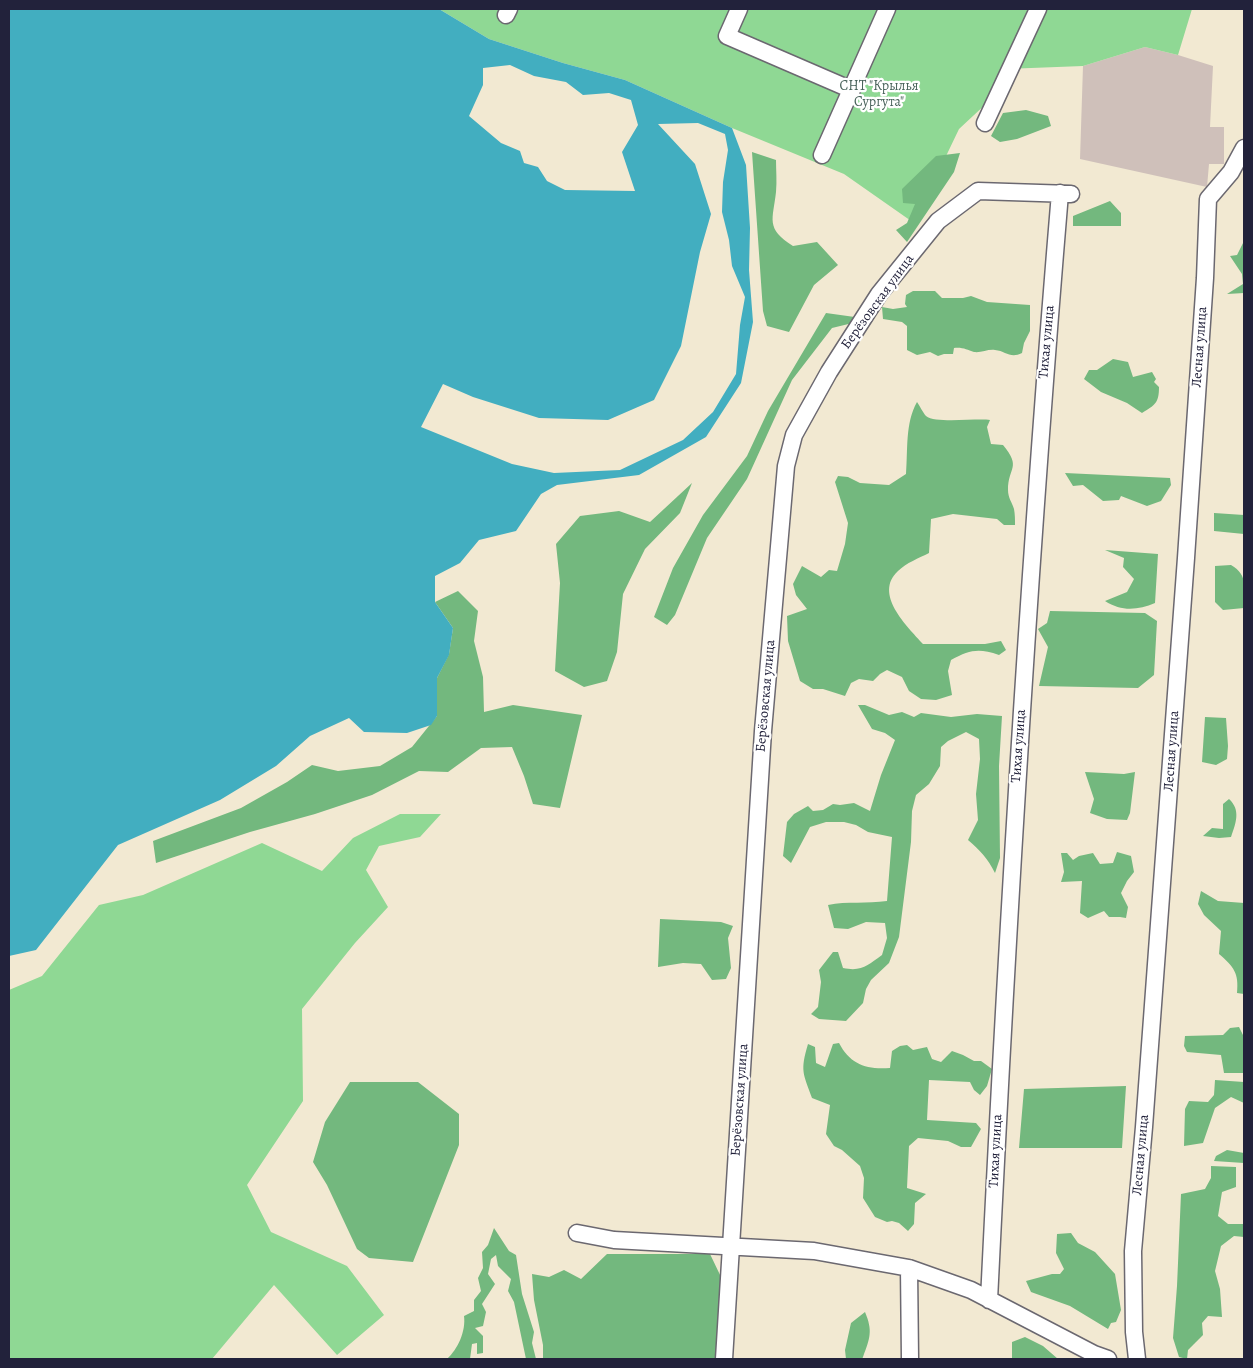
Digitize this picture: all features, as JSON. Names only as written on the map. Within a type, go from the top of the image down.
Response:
[{"type":"street","points":[[739,9],[727,36],[852,90]]},
{"type":"street","points":[[822,154],[887,9]]},
{"type":"street","points":[[985,123],[1038,9]]},
{"type":"street","name":"Лесная улица","points":[[1137,1359],[1134,1332],[1132,1251],[1144,1127],[1185,568],[1205,278],[1208,199],[1231,172],[1242,151]]},
{"type":"street","name":"Берёзовская улица","points":[[724,1359],[763,731],[786,474],[794,434],[829,372],[880,294],[938,221],[978,191],[1066,194]]},
{"type":"street","name":"Тихая улица","points":[[989,1300],[1003,1004],[1042,409],[1066,194]]},
{"type":"street","points":[[577,1233],[614,1240],[814,1250],[909,1268],[971,1290],[1098,1357]]},
{"type":"street","points":[[909,1268],[910,1359]]},
{"type":"shaded area","points":[[1145,47],[1213,66],[1210,127],[1224,127],[1224,164],[1209,164],[1207,187],[1080,159],[1083,66]]},
{"type":"green space","name":"CНТ \"Крылья Сургута\"","points":[[439,9],[1192,9],[1178,55],[1145,47],[1083,66],[1005,69],[988,102],[959,129],[914,223],[844,174],[732,128],[625,80],[563,63],[489,39]]},
{"type":"green space","points":[[1026,110],[1048,116],[1051,126],[1017,139],[1000,142],[991,136],[1003,113]]},
{"type":"green space","points":[[752,152],[776,160],[773,223],[778,234],[793,246],[817,242],[838,265],[814,285],[789,332],[767,326],[763,311]]},
{"type":"green space","points":[[960,153],[954,172],[907,242],[896,230],[907,223],[915,204],[903,203],[902,189],[936,156]]},
{"type":"green space","points":[[1110,201],[1121,213],[1121,226],[1073,226],[1073,216]]},
{"type":"green space","points":[[1244,241],[1244,293],[1227,294],[1243,284],[1242,274],[1230,256],[1237,255]]},
{"type":"green space","points":[[913,291],[935,291],[942,298],[971,296],[987,302],[1030,305],[1030,331],[1024,343],[1022,353],[1011,355],[992,350],[974,352],[954,348],[953,354],[938,356],[930,352],[917,355],[907,350],[907,326],[902,322],[883,319],[882,307],[893,309],[907,307],[905,304],[906,295]]},
{"type":"green space","points":[[826,313],[869,319],[832,328],[792,380],[747,479],[707,538],[675,615],[667,625],[654,617],[673,568],[703,515],[747,456],[768,411]]},
{"type":"green space","points":[[1113,359],[1128,362],[1133,377],[1152,372],[1156,379],[1154,382],[1159,387],[1157,400],[1142,413],[1127,403],[1101,392],[1084,379],[1089,370],[1097,370]]},
{"type":"green space","points":[[917,402],[926,416],[938,420],[990,420],[987,427],[991,444],[1003,445],[1012,458],[1013,468],[1008,490],[1014,509],[1015,525],[1004,525],[997,519],[953,514],[931,519],[929,553],[898,571],[891,580],[889,590],[891,599],[901,619],[923,644],[985,644],[1001,641],[1006,650],[999,655],[985,651],[974,651],[951,660],[948,671],[952,695],[936,700],[921,699],[909,691],[902,677],[887,670],[873,681],[859,679],[851,683],[845,696],[823,689],[813,689],[800,681],[788,641],[787,616],[807,609],[796,595],[793,584],[802,566],[821,577],[829,570],[837,571],[845,544],[848,523],[835,482],[838,476],[848,477],[860,483],[889,485],[906,474],[909,428]]},
{"type":"green space","points":[[1065,473],[1170,478],[1171,485],[1161,501],[1147,506],[1121,496],[1119,500],[1103,501],[1083,485],[1073,486]]},
{"type":"green space","points":[[692,483],[680,513],[645,549],[623,594],[617,652],[607,681],[584,687],[555,671],[560,583],[556,544],[580,516],[619,511],[650,522]]},
{"type":"green space","points":[[1214,513],[1244,515],[1244,534],[1214,531]]},
{"type":"green space","points":[[1105,550],[1158,554],[1155,603],[1130,609],[1111,605],[1105,601],[1127,592],[1134,579],[1123,567],[1124,558]]},
{"type":"green space","points":[[1231,565],[1241,573],[1243,578],[1245,589],[1244,608],[1223,610],[1215,602],[1215,566]]},
{"type":"green space","points":[[458,591],[478,611],[474,641],[483,677],[484,712],[513,705],[582,715],[560,808],[533,804],[512,747],[481,748],[448,772],[419,771],[372,795],[156,863],[153,841],[241,808],[287,782],[312,765],[338,771],[380,766],[412,747],[437,716],[437,678],[449,654],[453,628],[435,602]]},
{"type":"green space","points":[[1050,611],[1145,613],[1157,621],[1154,675],[1138,688],[1039,686],[1048,647],[1038,629],[1047,623]]},
{"type":"green space","points":[[858,705],[865,705],[889,715],[902,712],[914,717],[921,713],[951,717],[977,714],[1002,716],[999,766],[1000,858],[995,873],[990,863],[968,840],[978,820],[976,794],[980,759],[979,739],[966,732],[948,741],[941,747],[940,766],[929,784],[916,795],[912,811],[911,842],[899,937],[889,963],[871,980],[866,989],[863,1003],[846,1021],[819,1019],[811,1014],[818,1007],[821,982],[819,970],[833,952],[838,952],[843,968],[860,968],[869,965],[882,955],[887,938],[885,923],[866,922],[848,929],[834,928],[828,905],[887,901],[892,837],[868,832],[856,825],[844,822],[826,822],[810,827],[791,863],[783,856],[787,822],[794,814],[808,806],[813,811],[823,810],[833,804],[854,803],[870,811],[881,775],[895,740],[885,733],[872,729]]},
{"type":"green space","points":[[1205,717],[1226,718],[1227,759],[1216,765],[1202,762]]},
{"type":"green space","points":[[1085,772],[1124,774],[1135,772],[1130,813],[1127,820],[1107,819],[1090,813],[1094,799]]},
{"type":"green space","points":[[1229,799],[1233,803],[1236,812],[1236,822],[1231,837],[1203,836],[1212,828],[1223,829],[1223,804]]},
{"type":"green space","points":[[400,814],[441,814],[420,837],[379,846],[366,870],[388,907],[355,943],[302,1009],[303,1101],[247,1185],[271,1232],[347,1266],[384,1315],[337,1355],[274,1285],[212,1359],[9,1359],[9,990],[42,976],[99,905],[143,895],[262,843],[322,871],[353,838]]},
{"type":"green space","points":[[1117,852],[1131,856],[1134,872],[1121,893],[1128,907],[1126,918],[1109,917],[1104,911],[1088,918],[1080,913],[1082,881],[1061,882],[1064,872],[1061,853],[1067,853],[1073,860],[1079,856],[1093,853],[1100,864],[1113,863]]},
{"type":"green space","points":[[1201,891],[1218,901],[1244,903],[1244,994],[1237,993],[1236,975],[1219,954],[1221,931],[1204,915],[1198,904]]},
{"type":"green space","points":[[660,919],[721,922],[733,926],[728,938],[731,968],[726,979],[712,980],[701,964],[683,963],[658,967]]},
{"type":"green space","points":[[1239,1027],[1244,1037],[1244,1073],[1224,1073],[1221,1055],[1187,1052],[1184,1046],[1185,1036],[1223,1035],[1230,1028]]},
{"type":"green space","points":[[839,1043],[848,1056],[866,1067],[890,1068],[892,1051],[900,1046],[907,1045],[913,1050],[927,1047],[932,1059],[941,1062],[952,1051],[974,1061],[981,1061],[992,1069],[987,1086],[980,1095],[974,1090],[970,1082],[929,1080],[927,1120],[976,1123],[981,1129],[971,1147],[961,1147],[948,1141],[918,1138],[909,1146],[907,1188],[926,1194],[915,1203],[914,1224],[908,1231],[899,1223],[887,1222],[875,1217],[863,1198],[864,1178],[860,1166],[842,1150],[834,1146],[826,1134],[830,1105],[812,1098],[809,1090],[803,1066],[808,1044],[815,1047],[816,1063],[825,1067],[833,1044]]},
{"type":"green space","points":[[1215,1080],[1244,1082],[1244,1103],[1231,1097],[1215,1108],[1203,1143],[1184,1146],[1185,1109],[1189,1101],[1208,1102],[1214,1095]]},
{"type":"green space","points":[[350,1082],[418,1082],[459,1114],[459,1145],[413,1262],[369,1258],[357,1249],[327,1185],[313,1162],[325,1122]]},
{"type":"green space","points":[[1126,1086],[1122,1148],[1019,1148],[1024,1089]]},
{"type":"green space","points":[[1227,1150],[1244,1153],[1244,1163],[1214,1161],[1216,1156]]},
{"type":"green space","points":[[1211,1166],[1236,1167],[1236,1187],[1222,1192],[1218,1216],[1228,1224],[1244,1224],[1244,1237],[1234,1236],[1221,1246],[1215,1271],[1220,1289],[1222,1317],[1208,1316],[1202,1323],[1203,1335],[1188,1350],[1187,1359],[1179,1357],[1173,1338],[1181,1194],[1205,1189],[1211,1178]]},
{"type":"green space","points":[[494,1228],[509,1251],[516,1255],[522,1294],[534,1332],[532,1343],[536,1359],[526,1359],[514,1302],[508,1291],[511,1279],[498,1266],[496,1255],[491,1259],[488,1274],[495,1284],[482,1304],[486,1312],[483,1326],[475,1328],[483,1336],[483,1353],[477,1354],[477,1343],[472,1344],[470,1359],[447,1359],[455,1350],[460,1339],[464,1328],[464,1316],[474,1311],[474,1300],[481,1291],[478,1278],[483,1268],[482,1252],[488,1245]]},
{"type":"green space","points":[[1071,1233],[1078,1243],[1095,1252],[1115,1274],[1121,1310],[1116,1322],[1111,1323],[1108,1329],[1070,1306],[1031,1292],[1026,1281],[1052,1274],[1060,1274],[1064,1269],[1056,1253],[1057,1234]]},
{"type":"green space","points":[[607,1254],[710,1254],[721,1277],[717,1359],[543,1359],[543,1345],[534,1300],[532,1274],[549,1277],[564,1270],[581,1279]]},
{"type":"green space","points":[[865,1312],[870,1335],[863,1357],[862,1359],[846,1359],[845,1350],[851,1323]]},
{"type":"green space","points":[[1025,1337],[1043,1346],[1058,1359],[1012,1359],[1012,1342]]},
{"type":"water","points":[[9,9],[439,9],[489,39],[563,63],[625,80],[732,128],[746,165],[750,228],[749,270],[753,322],[741,383],[706,437],[639,475],[557,485],[541,494],[516,531],[479,540],[460,563],[435,576],[435,602],[453,628],[449,655],[437,678],[437,716],[431,725],[407,733],[364,732],[349,718],[310,736],[276,766],[220,800],[118,845],[36,950],[9,956]],"holes":[[[510,65],[534,76],[566,82],[583,95],[609,93],[631,100],[638,125],[622,152],[635,191],[565,190],[547,181],[538,167],[524,163],[520,151],[501,143],[469,116],[483,85],[483,68]],[[698,123],[725,134],[728,150],[723,182],[722,212],[729,240],[732,266],[745,297],[740,325],[736,374],[713,412],[683,440],[620,470],[554,473],[512,464],[421,427],[443,384],[473,397],[539,418],[608,420],[654,400],[681,346],[700,252],[711,214],[695,164],[658,124]]]}]
